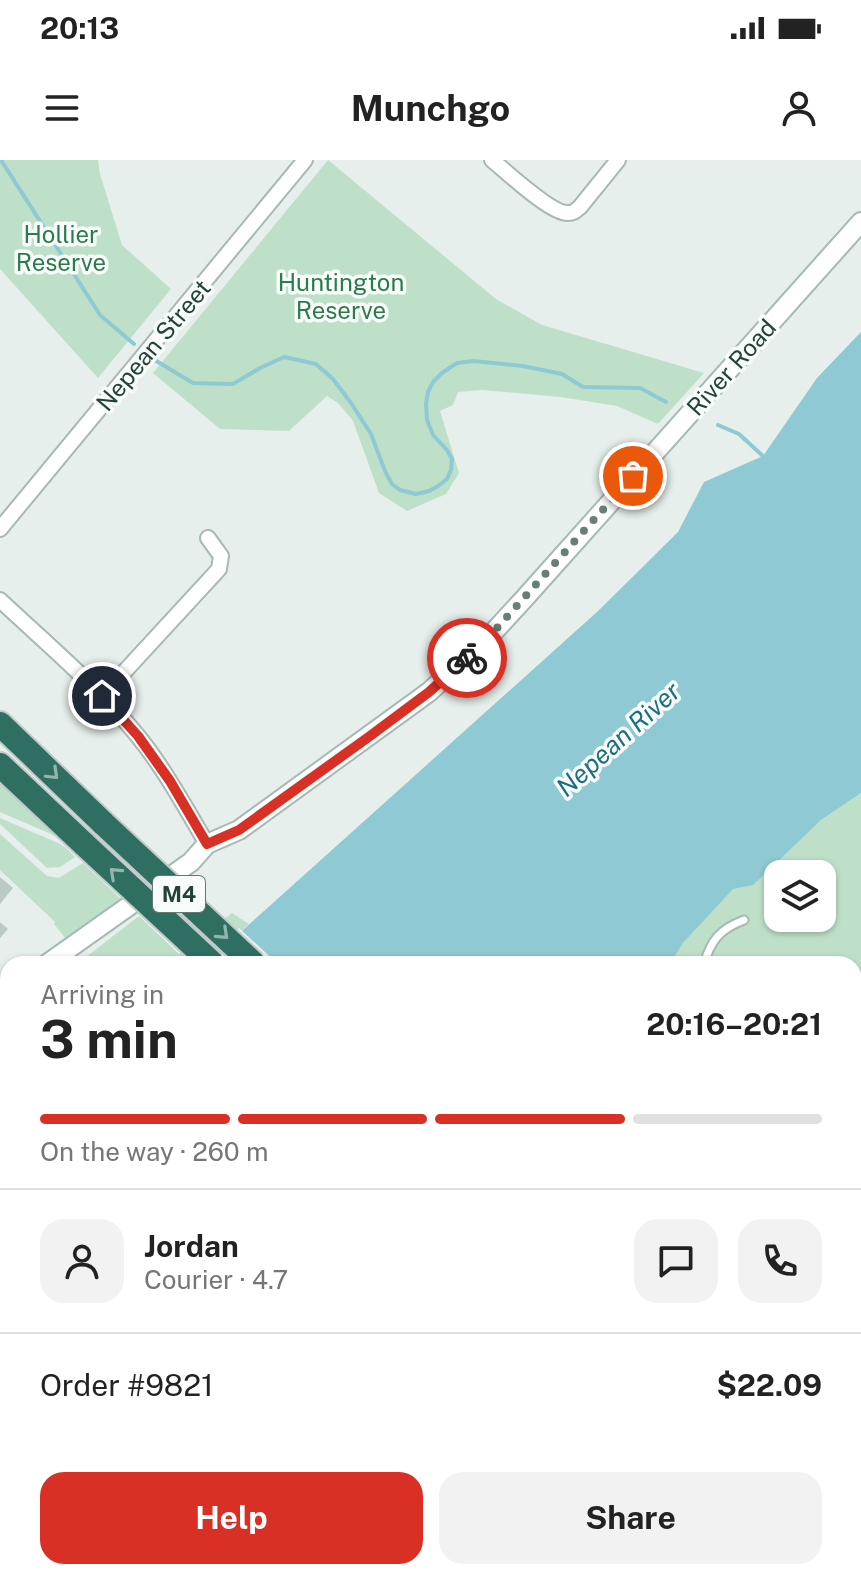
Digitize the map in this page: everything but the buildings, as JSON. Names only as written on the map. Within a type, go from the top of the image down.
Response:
[{"type":"highway","name":"M4","points":[[0,724],[245,956]]},
{"type":"highway","name":"M4","points":[[0,765],[204,956]]},
{"type":"street","name":"Nepean Street","points":[[0,529],[305,160]]},
{"type":"street","points":[[492,160],[551,207],[568,213],[580,207],[618,160]]},
{"type":"street","name":"River Road","points":[[58,956],[191,862],[207,844],[239,830],[429,692],[488,638],[861,222]]},
{"type":"street","points":[[102,696],[219,569],[221,556],[208,538]]},
{"type":"street","points":[[0,600],[102,696],[138,736],[170,781],[207,844]]},
{"type":"lane","points":[[707,956],[719,934],[744,920]]},
{"type":"green space","name":"Hollier Reserve","points":[[0,160],[98,160],[122,245],[171,289],[98,378],[0,269]]},
{"type":"green space","name":"Huntington Reserve","points":[[328,160],[496,299],[542,325],[704,373],[658,424],[617,406],[561,397],[482,390],[458,392],[453,405],[440,411],[459,473],[446,494],[407,511],[379,493],[353,421],[338,403],[327,396],[289,431],[220,429],[153,373]]},
{"type":"green space","points":[[0,783],[58,837],[0,812]]},
{"type":"green space","points":[[861,793],[861,956],[675,956],[733,888],[753,884],[764,874],[764,932],[836,932],[836,860],[778,860],[821,820]]},
{"type":"green space","points":[[0,818],[58,843],[75,857],[60,867],[47,868],[0,824]]},
{"type":"green space","points":[[0,834],[47,876],[59,878],[83,863],[122,900],[66,939],[55,922],[0,870]]},
{"type":"green space","points":[[232,913],[249,924],[214,956],[87,956],[139,916],[179,954]]},
{"type":"water","name":"Nepean River","points":[[861,332],[861,793],[821,820],[779,860],[764,860],[764,874],[753,885],[733,889],[683,943],[675,956],[214,956],[597,612],[678,532],[704,482],[763,456],[817,378]]},
{"type":"pier","points":[[239,928],[269,956],[209,956]]},
{"type":"waterway","points":[[1,160],[100,315],[134,344]]},
{"type":"waterway","points":[[153,359],[193,383],[233,384],[284,357],[316,364],[333,379],[371,434],[392,484],[400,490],[416,494],[438,486],[447,479],[451,470],[452,459],[433,435],[427,420],[426,404],[433,382],[457,363],[474,361],[523,366],[562,374],[583,387],[640,388],[666,402]]},
{"type":"waterway","points":[[718,425],[739,434],[764,457]]},
{"type":"way so far","points":[[467,658],[633,476]]},
{"type":"route","points":[[102,696],[138,736],[170,781],[207,844],[239,830],[429,692],[467,658]]}]
